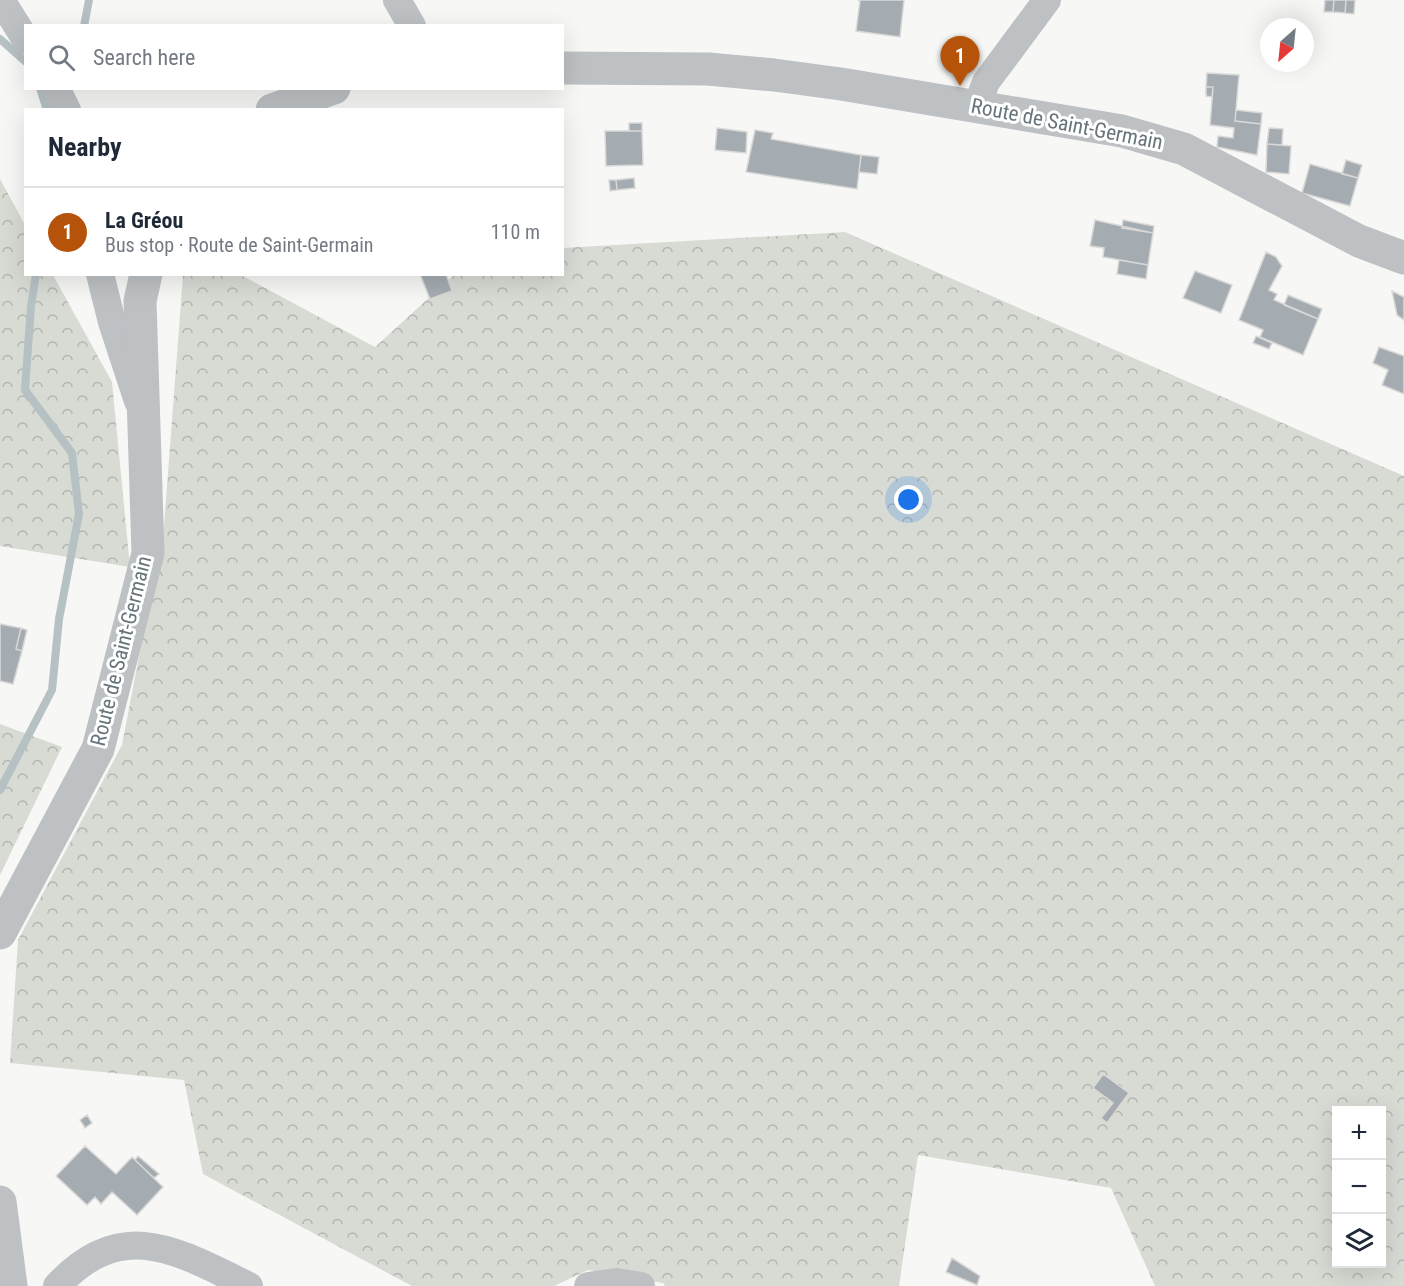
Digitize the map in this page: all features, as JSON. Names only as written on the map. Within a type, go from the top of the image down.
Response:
[{"type":"street","points":[[1,0],[24,37]]},
{"type":"street","points":[[397,0],[411,24]]},
{"type":"street","points":[[977,106],[986,82],[1047,0]]},
{"type":"street","name":"Route de Saint-Germain","points":[[564,68],[730,71],[841,84],[1122,131],[1184,149],[1359,241],[1404,258]]},
{"type":"street","points":[[57,90],[66,108]]},
{"type":"street","points":[[279,108],[328,90]]},
{"type":"street","points":[[100,276],[112,322],[144,418]]},
{"type":"street","name":"Route de Saint-Germain","points":[[0,933],[98,749],[148,553],[140,301],[146,276]]},
{"type":"street","points":[[0,1202],[10,1286]]},
{"type":"street","points":[[57,1286],[71,1271],[104,1251],[141,1244],[158,1247],[249,1286]]},
{"type":"street","points":[[588,1286],[617,1282],[641,1286]]},
{"type":"green space","points":[[0,179],[24,223],[24,276],[54,276],[112,382],[130,567],[0,546]]},
{"type":"green space","points":[[845,232],[1404,476],[1404,1286],[1155,1286],[1111,1188],[918,1155],[899,1286],[665,1286],[663,1283],[588,1270],[554,1286],[412,1286],[203,1174],[184,1080],[10,1063],[18,940],[122,745],[164,526],[183,276],[243,276],[375,347],[453,276],[564,276],[564,248]]},
{"type":"green space","points":[[0,724],[62,747],[0,875]]},
{"type":"building","points":[[858,0],[904,0],[900,37],[856,31],[860,1]]},
{"type":"building","points":[[1325,0],[1334,0],[1333,12],[1324,12]]},
{"type":"building","points":[[1334,0],[1346,0],[1345,13],[1333,12]]},
{"type":"building","points":[[1346,0],[1355,0],[1354,14],[1345,13]]},
{"type":"building","points":[[1207,73],[1239,75],[1235,121],[1261,124],[1257,155],[1217,147],[1218,136],[1233,138],[1234,128],[1210,125],[1213,87],[1206,87]]},
{"type":"building","points":[[1206,87],[1213,87],[1212,97],[1206,96]]},
{"type":"building","points":[[1236,110],[1262,113],[1261,124],[1235,121]]},
{"type":"building","points":[[629,123],[642,123],[642,131],[629,131]]},
{"type":"building","points":[[717,128],[747,132],[746,153],[715,150]]},
{"type":"building","points":[[1269,128],[1283,129],[1282,145],[1267,144]]},
{"type":"building","points":[[755,130],[773,133],[771,139],[861,155],[857,189],[746,172]]},
{"type":"building","points":[[605,131],[642,131],[643,165],[606,166]]},
{"type":"building","points":[[1267,144],[1291,146],[1289,174],[1266,172]]},
{"type":"building","points":[[861,155],[879,157],[877,174],[859,172]]},
{"type":"building","points":[[1346,160],[1362,165],[1358,178],[1342,174]]},
{"type":"building","points":[[1310,164],[1358,178],[1350,206],[1302,193]]},
{"type":"building","points":[[634,178],[635,188],[617,190],[616,180]]},
{"type":"building","points":[[609,180],[616,180],[617,190],[610,191]]},
{"type":"building","points":[[1095,220],[1153,233],[1148,265],[1103,257],[1104,248],[1090,246]]},
{"type":"building","points":[[1123,220],[1154,226],[1153,233],[1122,228]]},
{"type":"building","points":[[1266,252],[1276,257],[1282,266],[1269,290],[1277,294],[1274,300],[1318,319],[1303,355],[1260,337],[1263,330],[1239,320]]},
{"type":"building","points":[[1119,260],[1148,265],[1146,279],[1117,274]]},
{"type":"building","points":[[1195,271],[1232,285],[1221,313],[1183,298]]},
{"type":"building","points":[[421,276],[447,276],[452,291],[430,299]]},
{"type":"building","points":[[1392,291],[1404,297],[1404,320],[1397,315]]},
{"type":"building","points":[[1288,295],[1322,309],[1318,319],[1284,305]]},
{"type":"building","points":[[1256,336],[1272,343],[1269,349],[1253,343]]},
{"type":"building","points":[[1379,347],[1404,356],[1404,394],[1382,385],[1388,370],[1373,363]]},
{"type":"building","points":[[0,624],[21,628],[16,649],[22,651],[13,684],[0,681]]},
{"type":"building","points":[[21,628],[27,630],[22,651],[16,649]]},
{"type":"building","points":[[1103,1074],[1129,1093],[1107,1123],[1101,1118],[1113,1103],[1093,1088]]},
{"type":"building","points":[[87,1115],[92,1123],[85,1128],[80,1120]]},
{"type":"building","points":[[85,1146],[116,1174],[132,1157],[163,1187],[137,1215],[112,1192],[101,1204],[95,1197],[87,1205],[56,1176]]},
{"type":"building","points":[[138,1156],[159,1174],[154,1178],[135,1160]]},
{"type":"building","points":[[952,1258],[980,1276],[977,1285],[946,1272]]},
{"type":"waterway","points":[[84,24],[89,0]]},
{"type":"waterway","points":[[0,39],[24,60]]},
{"type":"waterway","points":[[41,90],[46,108]]},
{"type":"waterway","points":[[0,790],[52,690],[59,619],[79,514],[72,453],[25,390],[31,306],[36,276]]},
{"type":"place","name":"La Gréou","points":[[960,86]]}]
